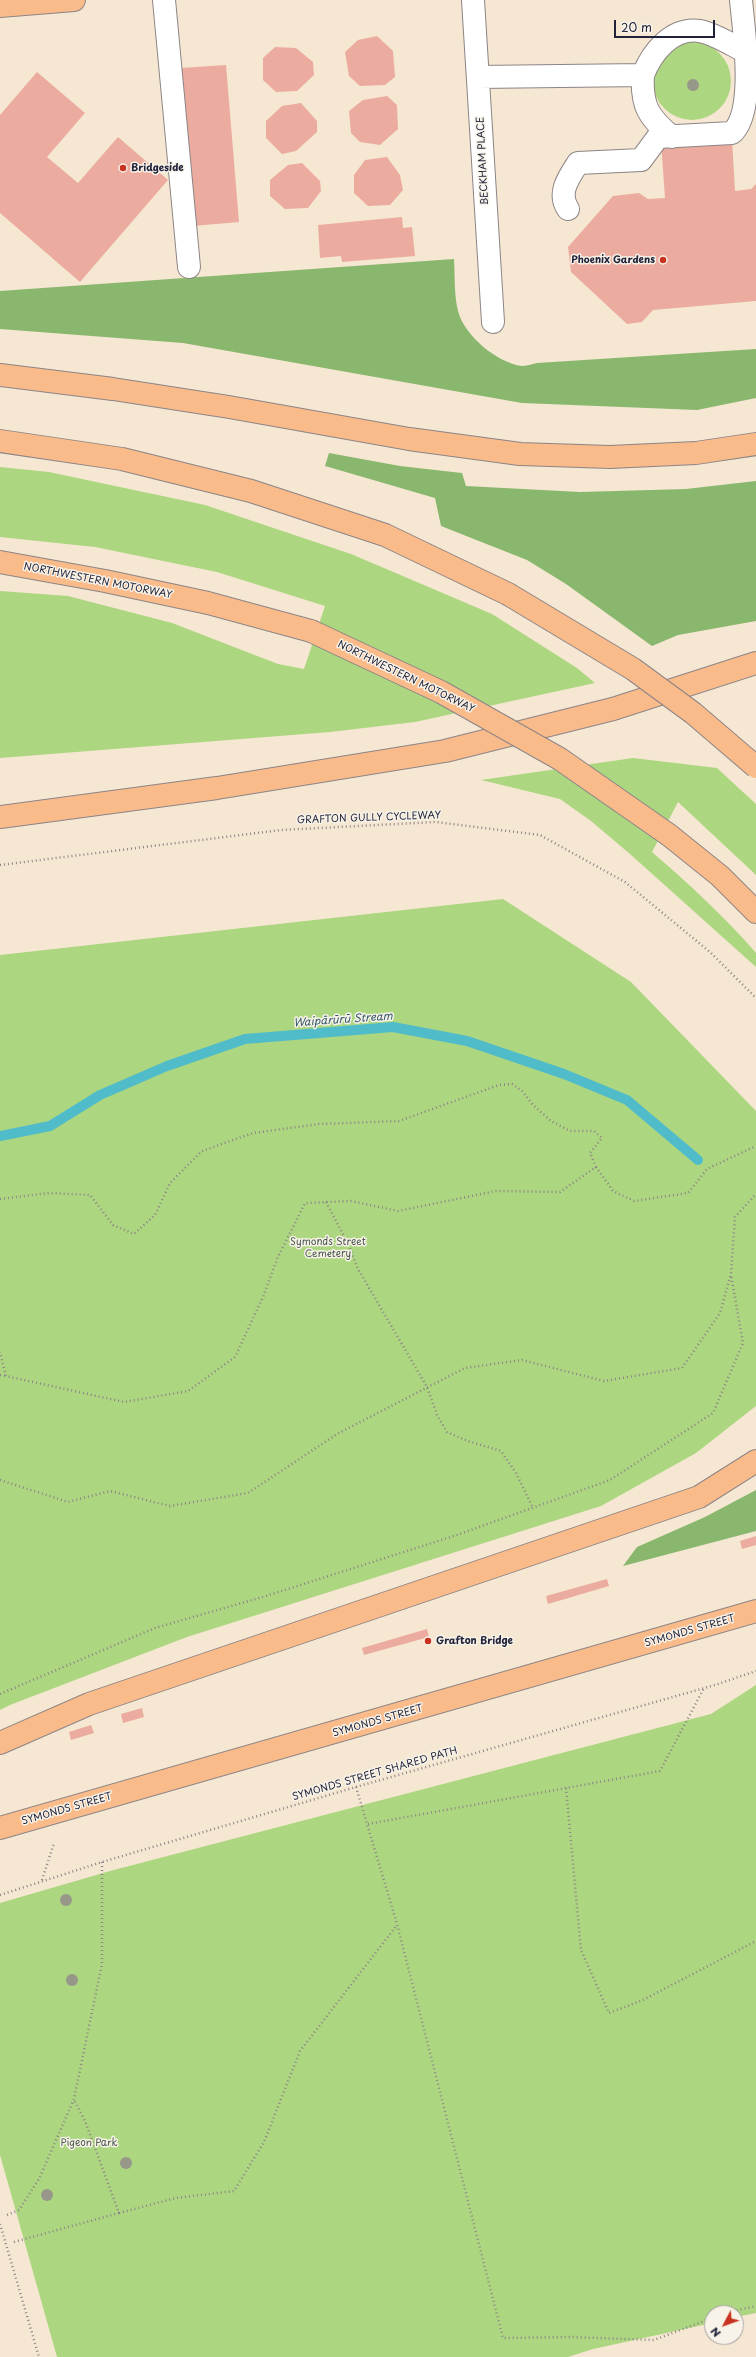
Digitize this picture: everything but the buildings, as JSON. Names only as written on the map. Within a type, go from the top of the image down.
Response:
[{"type":"main road","points":[[0,6],[74,0]]},
{"type":"main road","points":[[0,375],[229,407],[408,439],[520,454],[610,457],[696,453],[756,444]]},
{"type":"main road","points":[[0,441],[122,459],[252,491],[385,535],[508,594],[633,669],[693,713],[756,767]]},
{"type":"main road","name":"NORTHWESTERN MOTORWAY","points":[[0,562],[105,581],[208,603],[311,631],[441,692],[560,759],[669,835],[720,876],[756,912]]},
{"type":"main road","points":[[0,818],[218,788],[445,751],[612,708],[756,662]]},
{"type":"main road","points":[[0,1743],[88,1704],[699,1497],[756,1461]]},
{"type":"main road","name":"SYMONDS STREET","points":[[0,1828],[756,1611]]},
{"type":"street","points":[[164,0],[189,267]]},
{"type":"street","name":"BECKHAM PLACE","points":[[473,0],[493,322]]},
{"type":"street","points":[[568,209],[563,202],[563,191],[567,180],[578,163],[642,160],[658,138],[732,133],[738,128],[746,113],[748,86],[741,0]]},
{"type":"street","points":[[672,137],[654,122],[646,107],[642,90],[642,75],[656,50],[680,33],[701,31],[746,52]]},
{"type":"street","points":[[478,77],[642,75]]},
{"type":"path","name":"GRAFTON GULLY CYCLEWAY","points":[[0,865],[281,830],[436,822],[540,835],[625,882],[710,952],[756,998]]},
{"type":"path","points":[[0,1199],[49,1194],[90,1195],[113,1225],[134,1234],[155,1215],[170,1183],[202,1151],[253,1132],[319,1124],[400,1120],[499,1085],[512,1084],[522,1091],[533,1105],[551,1121],[570,1131],[594,1131],[602,1138],[590,1153],[596,1167],[613,1191],[634,1201],[688,1193],[707,1169],[756,1146]]},
{"type":"path","points":[[0,1375],[124,1402],[188,1391],[235,1357],[263,1297],[278,1259],[305,1203],[351,1201],[398,1211],[496,1191],[560,1192],[596,1167]]},
{"type":"path","points":[[0,1480],[68,1502],[110,1491],[170,1506],[248,1493],[337,1434],[465,1368],[522,1360],[604,1382],[682,1368],[720,1313],[731,1274],[735,1216],[756,1194]]},
{"type":"path","points":[[326,1202],[349,1246],[358,1269],[427,1387],[438,1415],[447,1432],[468,1441],[501,1451],[516,1473],[533,1508]]},
{"type":"path","points":[[0,1694],[155,1628],[266,1596],[458,1535],[610,1480],[714,1413],[743,1343],[731,1274]]},
{"type":"path","points":[[0,1352],[6,1376]]},
{"type":"path","name":"SYMONDS STREET SHARED PATH","points":[[0,1895],[102,1862],[356,1787],[704,1688],[756,1671]]},
{"type":"path","points":[[368,1824],[660,1771],[704,1688]]},
{"type":"path","points":[[356,1787],[397,1924],[503,2338],[571,2337],[654,2340],[704,2321]]},
{"type":"path","points":[[566,1788],[581,1950],[609,2014],[643,2000],[756,1941]]},
{"type":"path","points":[[7,2215],[19,2210],[39,2179],[74,2099],[102,1964],[102,1862]]},
{"type":"path","points":[[14,2242],[176,2198],[234,2191],[264,2142],[300,2051],[397,1924]]},
{"type":"path","points":[[74,2099],[85,2121],[119,2213]]},
{"type":"path","points":[[0,2224],[39,2357]]},
{"type":"path","points":[[744,2309],[756,2306]]},
{"type":"green space","points":[[692,42],[707,45],[720,53],[728,66],[731,81],[728,96],[720,109],[707,117],[692,120],[677,117],[664,109],[656,96],[653,81],[656,66],[664,53],[677,45]]},
{"type":"green space","points":[[454,259],[456,299],[461,320],[474,338],[492,354],[502,360],[522,366],[537,363],[756,349],[756,398],[697,410],[522,403],[183,343],[0,329],[0,291]]},
{"type":"green space","points":[[329,453],[400,466],[462,473],[466,486],[580,492],[686,489],[756,481],[756,621],[678,635],[652,646],[566,584],[527,560],[441,526],[435,498],[325,466]]},
{"type":"green space","points":[[0,467],[49,472],[205,505],[351,554],[492,614],[577,668],[595,683],[415,722],[330,732],[0,758],[0,591],[68,596],[172,623],[278,664],[304,669],[325,606],[217,572],[95,547],[0,537]]},
{"type":"green space","points":[[633,758],[717,768],[756,804],[756,875],[678,802],[652,852],[706,901],[744,939],[756,953],[756,967],[630,854],[591,821],[560,799],[481,780]]},
{"type":"green space","name":"Symonds Street Cemetery","points":[[503,899],[631,982],[756,1111],[756,1406],[696,1453],[601,1506],[187,1637],[0,1710],[0,955]]},
{"type":"green space","points":[[756,1490],[756,1531],[623,1566],[637,1547],[705,1517]]},
{"type":"green space","name":"Pigeon Park","points":[[756,1685],[756,2313],[744,2315],[744,2305],[704,2305],[704,2325],[593,2349],[568,2357],[57,2357],[0,2155],[0,1903],[110,1871],[711,1714]]},
{"type":"waterway","name":"Waipārūrū Stream","points":[[0,1136],[50,1126],[100,1095],[167,1066],[245,1039],[393,1027],[467,1041],[564,1074],[627,1100],[698,1160]]},
{"type":"place","name":"Bridgeside","points":[[123,168]]},
{"type":"place","name":"Phoenix Gardens","points":[[663,260]]},
{"type":"place","name":"Grafton Bridge","points":[[428,1641]]}]
